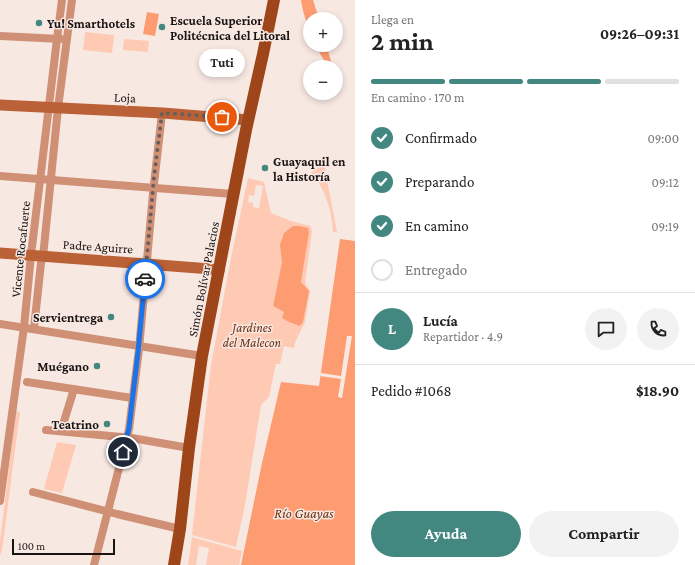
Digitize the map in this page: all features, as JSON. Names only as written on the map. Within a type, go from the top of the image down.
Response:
[{"type":"main road","name":"Simón Bolívar Palacios","points":[[174,565],[202,356],[233,194],[274,0]]},
{"type":"main road","name":"Loja","points":[[0,105],[162,113],[248,120]]},
{"type":"main road","name":"Padre Aguirre","points":[[0,253],[210,269],[219,271]]},
{"type":"street","name":"Vicente Rocafuerte","points":[[34,328],[51,180],[57,38],[62,0]]},
{"type":"street","name":"Vicente Rocafuerte","points":[[0,501],[3,452],[24,327],[30,255],[40,179],[67,39],[72,0]]},
{"type":"street","points":[[0,36],[67,39]]},
{"type":"street","points":[[94,565],[127,437],[139,345],[153,188],[162,113]]},
{"type":"street","points":[[0,176],[233,194]]},
{"type":"street","points":[[0,324],[34,328],[202,356]]},
{"type":"street","points":[[26,382],[132,398]]},
{"type":"street","points":[[61,431],[74,389]]},
{"type":"street","points":[[46,430],[127,437],[189,448]]},
{"type":"street","points":[[33,492],[180,529]]},
{"type":"green space","points":[[85,32],[114,35],[112,53],[83,50]]},
{"type":"green space","points":[[124,39],[149,41],[148,52],[123,50]]},
{"type":"green space","points":[[324,164],[337,232],[333,232],[331,216],[324,192],[311,172]]},
{"type":"green space","name":"Jardines del Malecon","points":[[248,178],[264,182],[271,213],[291,221],[310,226],[312,231],[305,283],[310,291],[305,322],[294,348],[284,346],[280,364],[276,364],[269,397],[261,405],[245,505],[236,547],[192,535],[211,365]],"holes":[[[256,185],[263,186],[259,208],[253,207],[253,203],[248,202],[249,195],[254,196]],[[309,233],[301,282],[282,318],[284,312],[273,306],[282,262]]]},
{"type":"green space","points":[[16,411],[20,412],[2,551],[0,555],[0,541]]},
{"type":"green space","points":[[57,442],[76,445],[62,493],[44,489]]},
{"type":"green space","points":[[192,537],[242,551],[239,565],[206,565],[209,548],[199,546],[196,565],[188,565]]},
{"type":"water","points":[[301,0],[313,0],[317,12],[303,11]]},
{"type":"water","points":[[147,12],[159,14],[155,36],[143,34]]},
{"type":"water","points":[[319,52],[328,52],[331,60],[324,60]]},
{"type":"water","points":[[293,226],[308,228],[309,233],[301,282],[309,291],[303,322],[300,326],[282,318],[284,312],[273,306],[282,262],[280,245],[284,233]]},
{"type":"water","name":"Río Guayas","points":[[340,239],[355,241],[355,565],[241,565],[262,463],[281,382],[319,386]]},
{"type":"pier","points":[[347,336],[352,336],[342,398],[338,397],[341,379],[320,376],[321,373],[341,376]]},
{"type":"way so far","points":[[145,279],[154,177],[162,113],[222,117]]},
{"type":"place","name":"Yu! Smarthotels","points":[[39,23]]},
{"type":"place","name":"Escuela Superior Politécnica del Litoral","points":[[162,27]]},
{"type":"place","name":"Tuti","points":[[222,117]]},
{"type":"place","name":"Guayaquil en la Historía","points":[[265,168]]},
{"type":"place","name":"Servientrega","points":[[111,317]]},
{"type":"place","name":"Muégano","points":[[97,366]]},
{"type":"place","name":"Teatrino","points":[[107,424]]},
{"type":"route","points":[[123,452],[129,428],[145,279]]}]
